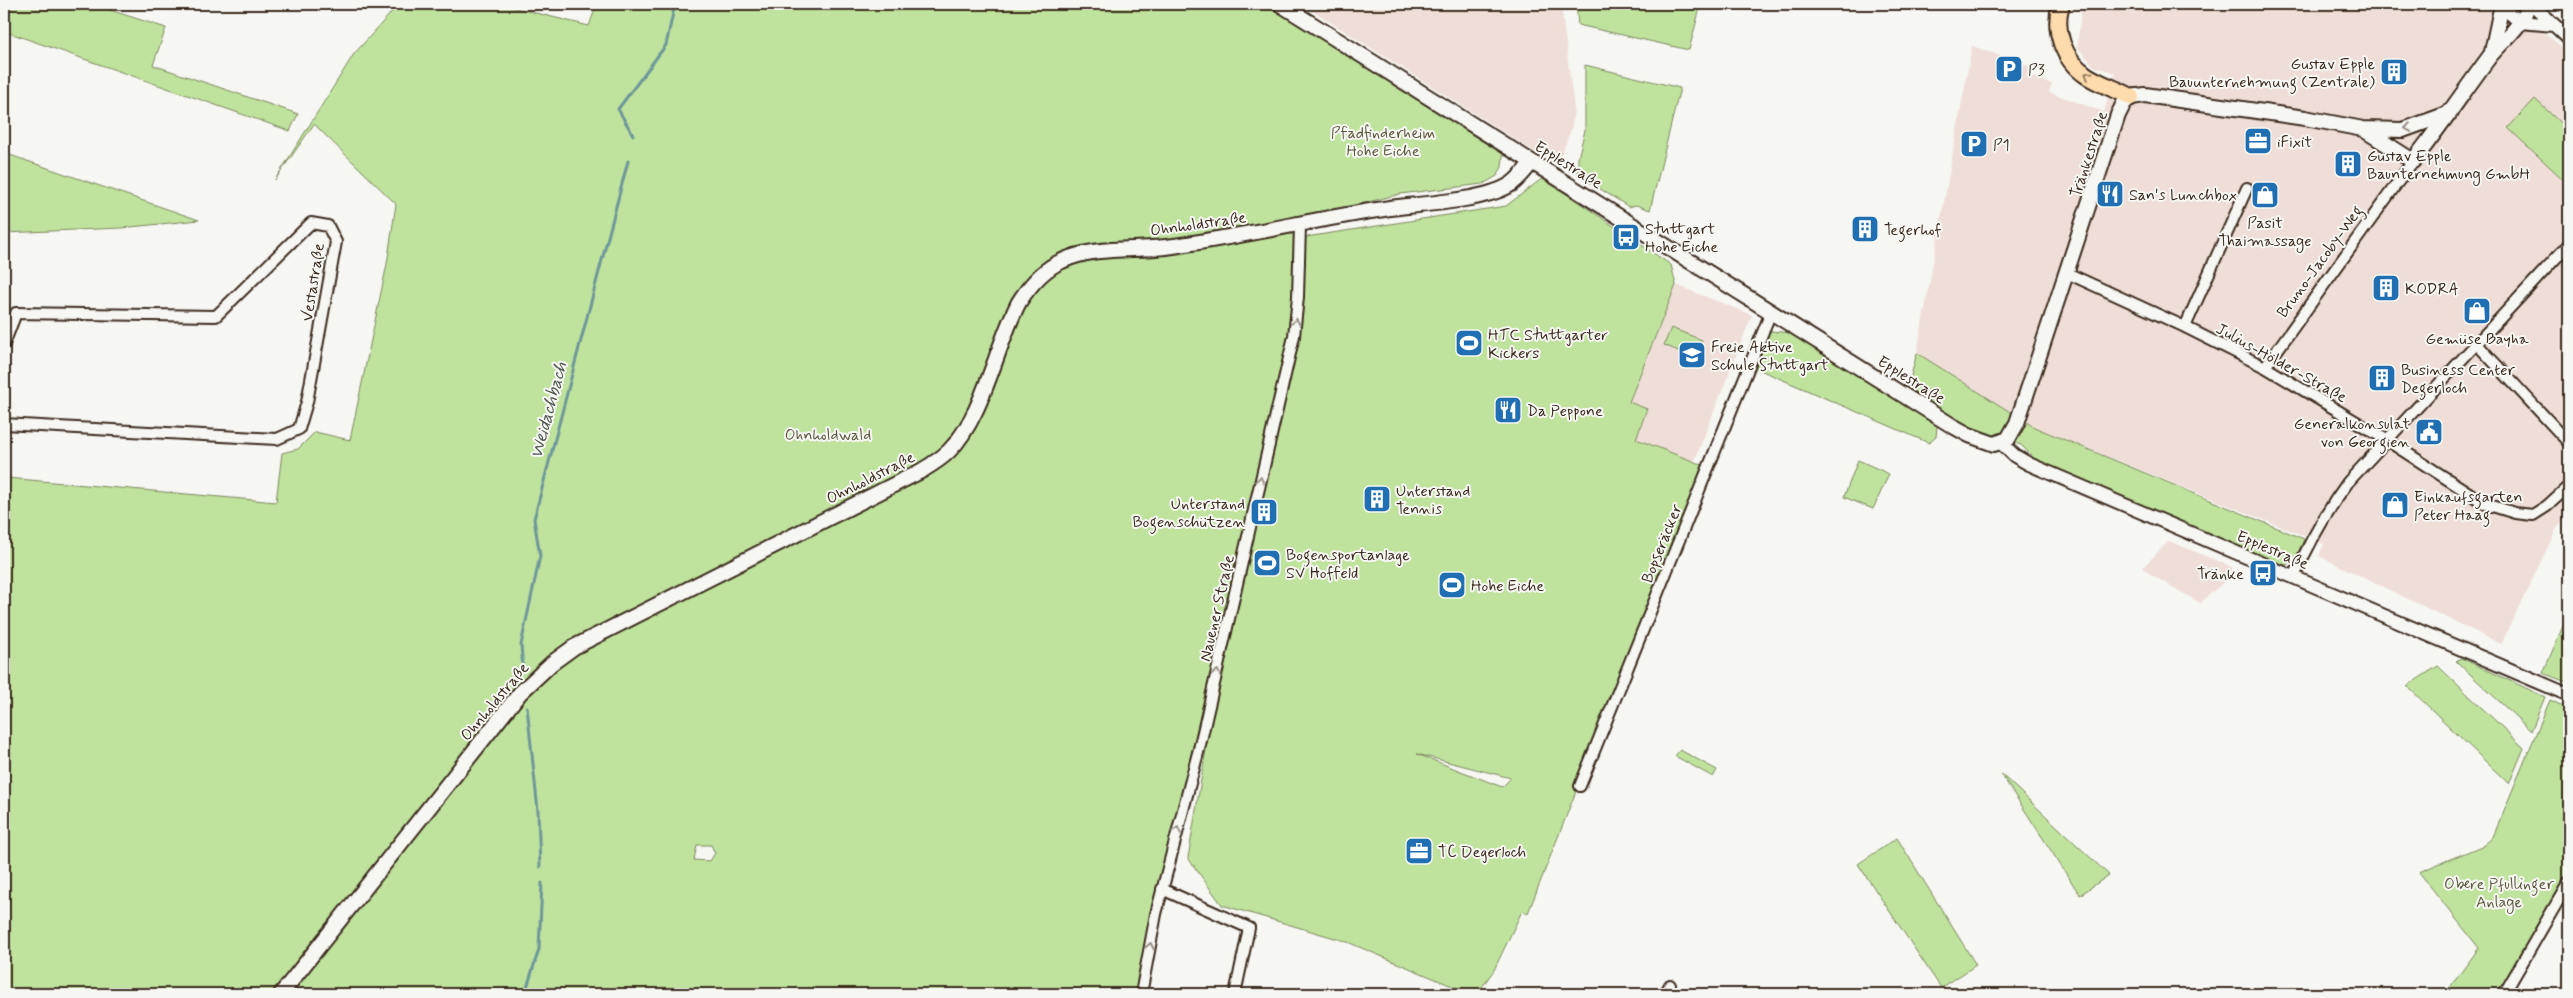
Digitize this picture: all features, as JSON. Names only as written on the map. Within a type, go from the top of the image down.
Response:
[{"type":"highway","points":[[2061,4],[2057,29],[2063,46],[2073,63],[2086,75],[2132,97]]},
{"type":"main road","name":"Epplestraße","points":[[1280,4],[1968,435],[1994,444],[2002,444]]},
{"type":"main road","name":"Bruno-Jacoby-Weg","points":[[2413,161],[2491,55],[2520,22],[2528,4]]},
{"type":"main road","name":"Bruno-Jacoby-Weg","points":[[2491,55],[2502,6]]},
{"type":"main road","points":[[2132,97],[2145,95],[2226,106],[2363,129],[2404,130],[2450,113]]},
{"type":"main road","name":"Tränkestraße","points":[[2002,444],[2008,439],[2017,423],[2118,115],[2124,103],[2132,97]]},
{"type":"main road","points":[[2363,129],[2381,138],[2413,161]]},
{"type":"main road","name":"Ohnholdstraße","points":[[281,994],[520,694],[552,663],[574,647],[912,476],[939,460],[950,450],[971,419],[1018,302],[1027,288],[1048,269],[1075,256],[1094,252],[1164,247],[1490,193],[1510,186],[1532,162]]},
{"type":"street","points":[[2532,4],[2569,39]]},
{"type":"street","points":[[2502,6],[2520,22],[2553,25]]},
{"type":"street","name":"Bruno-Jacoby-Weg","points":[[2265,367],[2413,161]]},
{"type":"street","points":[[2185,326],[2247,188]]},
{"type":"street","name":"Vestastraße","points":[[4,344],[16,312],[216,316],[311,224],[328,226],[336,242],[307,402],[299,429],[277,439],[4,424]]},
{"type":"street","name":"Nauener Straße","points":[[1141,994],[1162,889],[1204,726],[1294,336],[1298,296],[1300,225]]},
{"type":"street","points":[[2294,577],[2310,541],[2329,508],[2348,482],[2385,439],[2569,244]]},
{"type":"street","name":"Julius-Hölder-Straße","points":[[2067,273],[2185,326],[2265,367],[2385,439],[2486,504],[2515,513],[2533,515],[2547,506],[2569,486]]},
{"type":"street","name":"Bopseräcker","points":[[1580,786],[1761,331],[1771,312]]},
{"type":"street","points":[[2476,343],[2569,443]]},
{"type":"street","name":"Epplestraße","points":[[2002,444],[2015,456],[2029,464],[2569,695]]},
{"type":"street","points":[[2504,994],[2569,882]]},
{"type":"street","points":[[1162,889],[1249,928],[1235,994]]},
{"type":"shaded area","points":[[1302,4],[1561,4],[1574,109],[1572,126],[1563,151],[1558,158],[1549,161]]},
{"type":"shaded area","name":"Tränke","points":[[2082,4],[2496,4],[2532,23],[2569,53],[2569,513],[2557,528],[2501,644],[2319,556],[2324,544],[2034,427],[1917,353],[1972,46],[2032,67],[2029,75],[2052,84],[2049,92],[2104,112],[2115,73],[2094,66],[2077,47]]},
{"type":"shaded area","name":"Freie Aktive Schule Stuttgart","points":[[1676,285],[1752,315],[1694,462],[1636,439],[1629,402]]},
{"type":"shaded area","points":[[2169,541],[2232,567],[2233,574],[2200,603],[2150,574],[2143,567]]},
{"type":"green space","points":[[4,4],[91,4],[166,28],[153,65],[298,114],[290,131],[4,31]]},
{"type":"green space","name":"Ohnholdwald","points":[[399,4],[499,4],[589,26],[597,4],[1268,4],[1503,154],[1502,167],[1497,176],[1483,184],[1400,194],[1297,220],[1296,300],[1306,237],[1506,206],[1543,178],[1671,265],[1676,285],[1629,402],[1647,409],[1636,439],[1713,469],[1575,794],[1528,913],[1522,911],[1494,970],[1477,994],[1471,994],[1345,941],[1222,905],[1188,858],[1214,702],[1285,361],[1158,893],[1138,994],[4,994],[4,485],[7,478],[276,502],[282,453],[298,449],[315,432],[350,440],[387,264],[396,204],[314,124],[275,180],[354,54]],"holes":[[[1417,754],[1511,778],[1502,787]],[[697,845],[711,845],[715,853],[710,861],[694,860]]]},
{"type":"green space","points":[[1576,4],[1701,4],[1689,50],[1578,25]]},
{"type":"green space","points":[[1585,65],[1680,88],[1650,210],[1636,205],[1629,207],[1578,175],[1578,158],[1585,130]]},
{"type":"green space","points":[[2535,99],[2569,131],[2569,178],[2566,182],[2508,128]]},
{"type":"green space","points":[[4,153],[199,220],[121,228],[4,233]]},
{"type":"green space","points":[[1671,328],[1702,340],[1695,358],[1664,345]]},
{"type":"green space","points":[[1771,331],[1791,333],[1931,418],[1937,426],[1936,437],[1929,443],[1753,367],[1767,334]]},
{"type":"green space","points":[[1917,353],[2034,427],[2304,539],[2295,560],[2287,565],[2277,563],[2050,467],[2034,458],[2021,445],[1959,424],[1907,391]]},
{"type":"green space","points":[[1858,460],[1889,474],[1873,509],[1844,497]]},
{"type":"green space","points":[[2569,612],[2569,683],[2543,673]]},
{"type":"green space","points":[[2461,658],[2545,697],[2531,731],[2456,661]]},
{"type":"green space","points":[[2438,666],[2524,748],[2509,784],[2407,686]]},
{"type":"green space","name":"Obere Pfullinger Anlage","points":[[2550,700],[2569,709],[2569,870],[2497,994],[2445,994],[2479,948],[2419,872],[2484,845],[2493,837]]},
{"type":"green space","points":[[1680,750],[1717,770],[1713,777],[1675,756]]},
{"type":"green space","points":[[2001,774],[2109,875],[2080,895]]},
{"type":"green space","points":[[1897,838],[1976,965],[1941,988],[1858,864]]},
{"type":"waterway","name":"Weidachbach","points":[[633,135],[618,109],[666,45],[675,4]]},
{"type":"waterway","name":"Weidachbach","points":[[523,669],[521,645],[540,556],[534,519],[628,161]]},
{"type":"waterway","name":"Weidachbach","points":[[527,707],[538,811],[540,867]]},
{"type":"waterway","name":"Weidachbach","points":[[525,994],[539,949],[542,883]]},
{"type":"place","name":"P3","points":[[2009,69]]},
{"type":"place","name":"Gustav Epple Bauunternehmung (Zentrale)","points":[[2394,72]]},
{"type":"place","name":"iFixit","points":[[2258,141]]},
{"type":"place","name":"P1","points":[[1974,144]]},
{"type":"place","name":"Gustav Epple Baunternehmung GmbH","points":[[2348,164]]},
{"type":"place","name":"San's Lunchbox","points":[[2110,194]]},
{"type":"place","name":"Pasit Thaimassage","points":[[2265,195]]},
{"type":"place","name":"Tegerhof","points":[[1865,229]]},
{"type":"place","name":"Stuttgart Hohe Eiche","points":[[1626,237]]},
{"type":"place","name":"KODRA","points":[[2386,288]]},
{"type":"place","name":"Gemüse Bayha","points":[[2477,311]]},
{"type":"place","name":"HTC Stuttgarter Kickers","points":[[1469,343]]},
{"type":"place","name":"Freie Aktive Schule Stuttgart","points":[[1692,355]]},
{"type":"place","name":"Business Center Degerloch","points":[[2382,378]]},
{"type":"place","name":"Da Peppone","points":[[1508,410]]},
{"type":"place","name":"Generalkonsulat von Georgien","points":[[2429,432]]},
{"type":"place","name":"Unterstand Tennis","points":[[1377,499]]},
{"type":"place","name":"Einkaufsgarten Peter Haag","points":[[2395,505]]},
{"type":"place","name":"Unterstand Bogenschützen","points":[[1264,512]]},
{"type":"place","name":"Bogensportanlage SV Hoffeld","points":[[1267,563]]},
{"type":"place","name":"Tränke","points":[[2263,573]]},
{"type":"place","name":"Hohe Eiche","points":[[1452,585]]},
{"type":"place","name":"TC Degerloch","points":[[1419,851]]},
{"type":"park label","name":"Pfadfinderheim Hohe Eiche","points":[[1383,141]]}]
